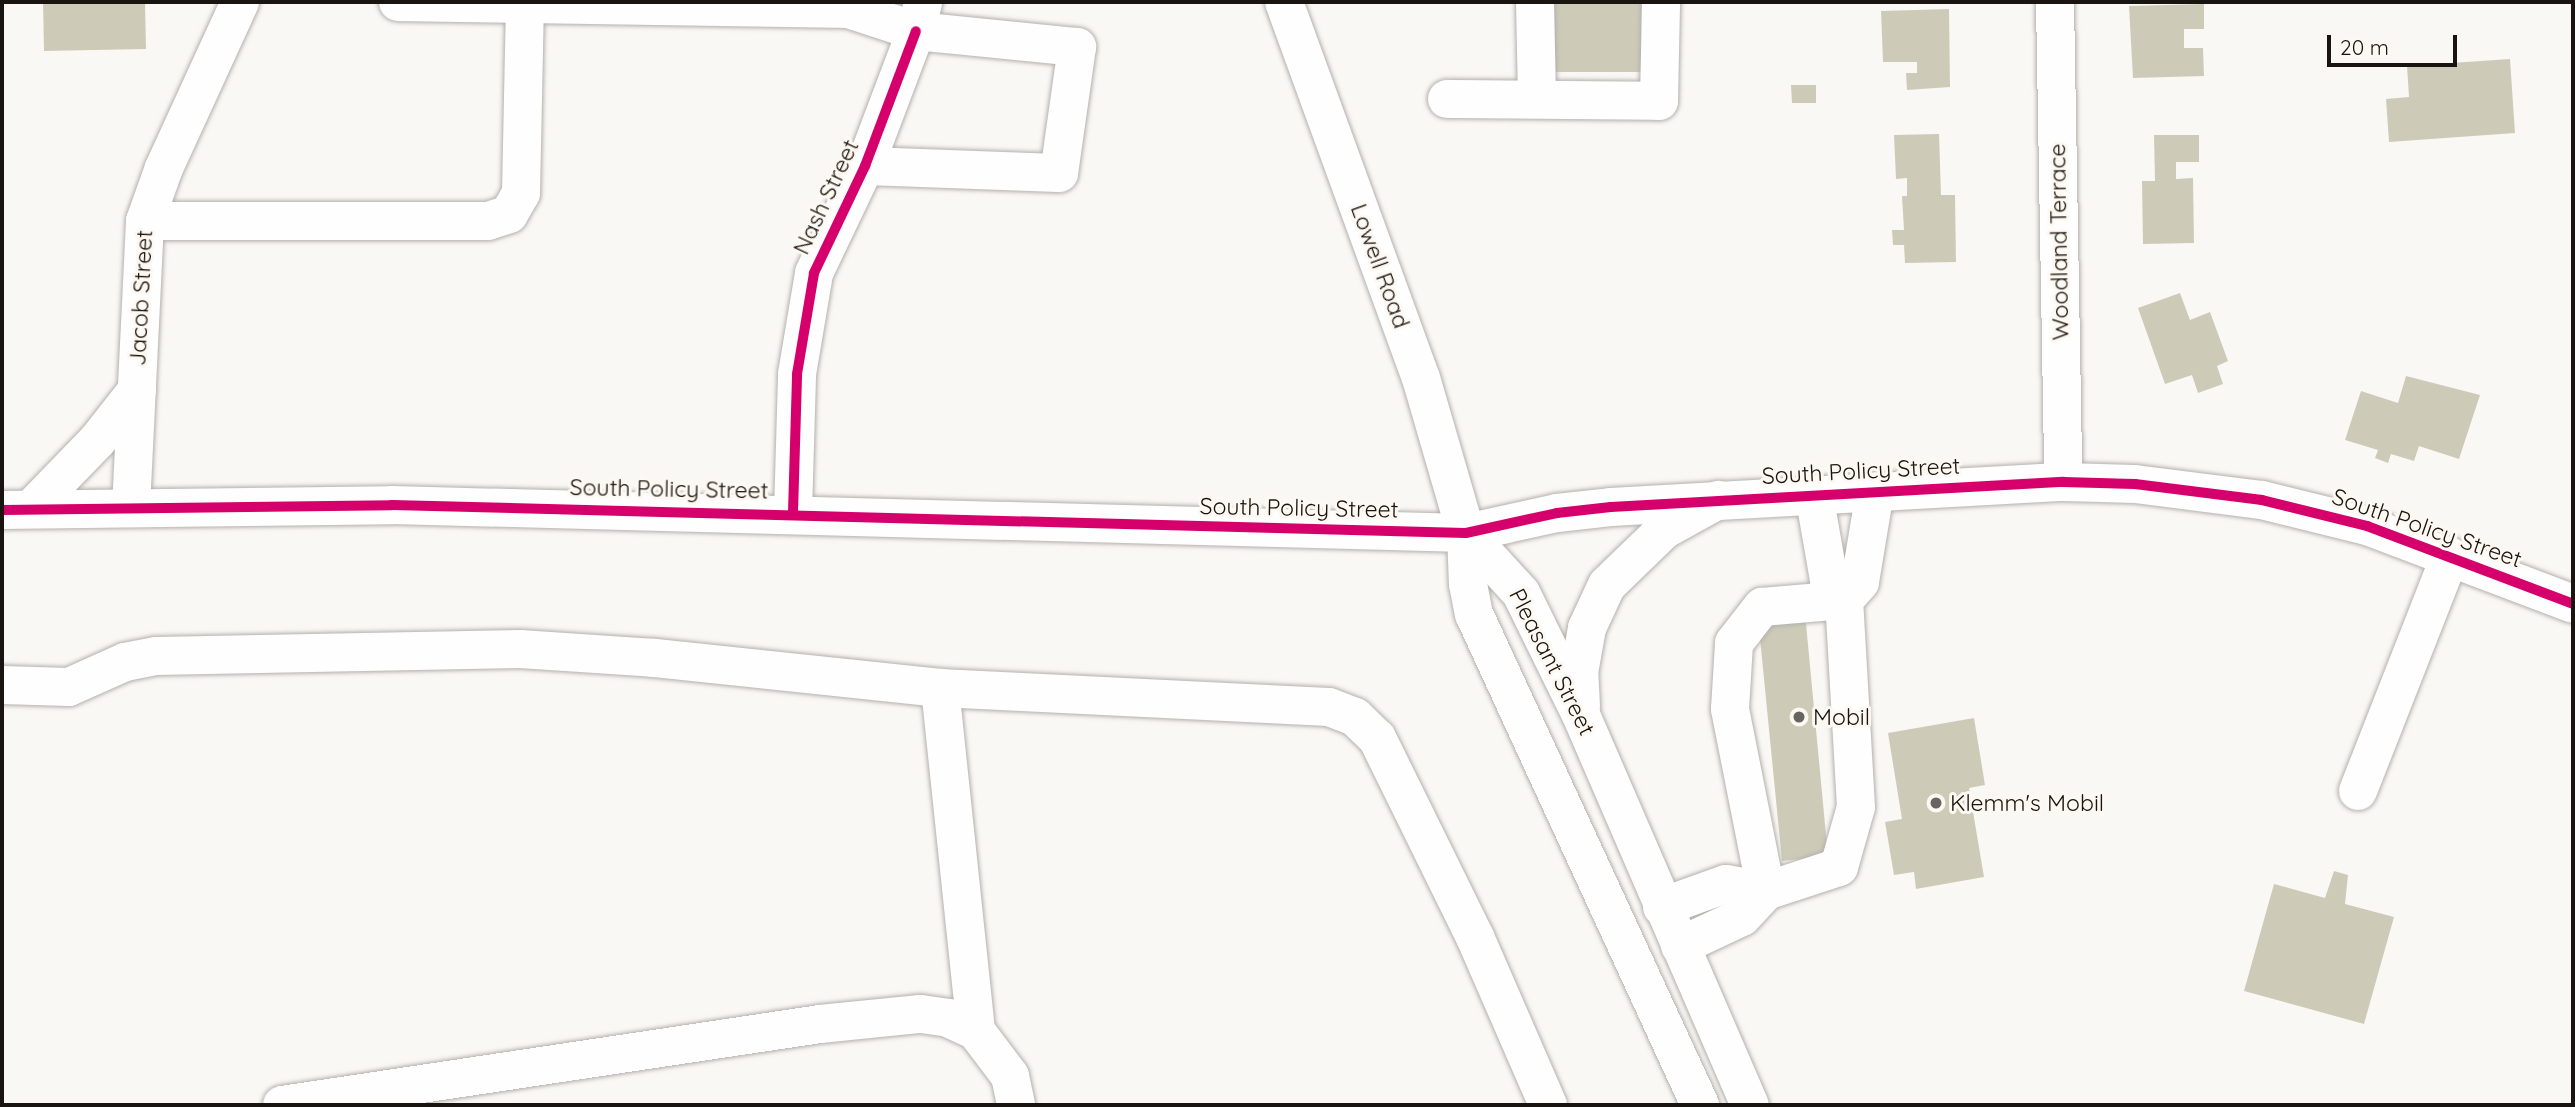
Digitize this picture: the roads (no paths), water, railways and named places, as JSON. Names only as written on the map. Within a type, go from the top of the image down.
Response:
[{"type":"street","name":"Jacob Street","points":[[131,508],[145,222],[164,168],[240,2]]},
{"type":"street","points":[[398,2],[848,9],[920,17],[1077,47],[1059,173],[865,166]]},
{"type":"street","name":"Lowell Road","points":[[1284,2],[1421,378],[1466,533]]},
{"type":"street","points":[[1535,2],[1537,97]]},
{"type":"street","points":[[1447,99],[1537,97],[1659,101],[1661,2]]},
{"type":"street","name":"Woodland Terrace","points":[[2054,2],[2063,482]]},
{"type":"street","points":[[145,222],[488,221],[509,214],[521,193],[525,5]]},
{"type":"street","name":"Nash Street","points":[[793,512],[803,323],[814,273],[865,166],[920,17]]},
{"type":"street","name":"Jacob Street","points":[[16,509],[97,441],[137,390]]},
{"type":"street","name":"South Policy Street","points":[[16,509],[393,505],[793,512],[1466,533],[1557,513],[1718,500],[2063,482],[2135,484],[2262,500],[2367,526],[2571,598]]},
{"type":"street","points":[[1766,891],[1730,709],[1734,643],[1762,607],[1844,600],[1860,582],[1875,491]]},
{"type":"street","points":[[1662,907],[1726,884],[1766,891],[1839,867],[1856,807],[1844,600],[1829,580],[1814,494]]},
{"type":"street","points":[[1581,715],[1579,673],[1587,628],[1607,585],[1664,530],[1718,500]]},
{"type":"street","name":"Pleasant Street","points":[[1466,533],[1521,593],[1581,715],[1750,1105]]},
{"type":"street","name":"Pleasant Street","points":[[1466,533],[1474,614],[1700,1105]]},
{"type":"street","points":[[2358,791],[2449,556]]},
{"type":"street","points":[[2,685],[69,688],[125,662],[156,656],[520,649],[655,657],[940,688],[1298,702],[1354,717],[1377,738],[1417,816],[1548,1105]]},
{"type":"street","points":[[940,688],[976,1031]]},
{"type":"street","points":[[1680,946],[1742,917],[1766,891]]},
{"type":"street","points":[[282,1105],[833,1023],[921,1014],[948,1018],[976,1031],[1010,1076],[1016,1105]]},
{"type":"place","name":"Mobil","points":[[1799,717]]},
{"type":"place","name":"Klemm's Mobil","points":[[1936,803]]}]
